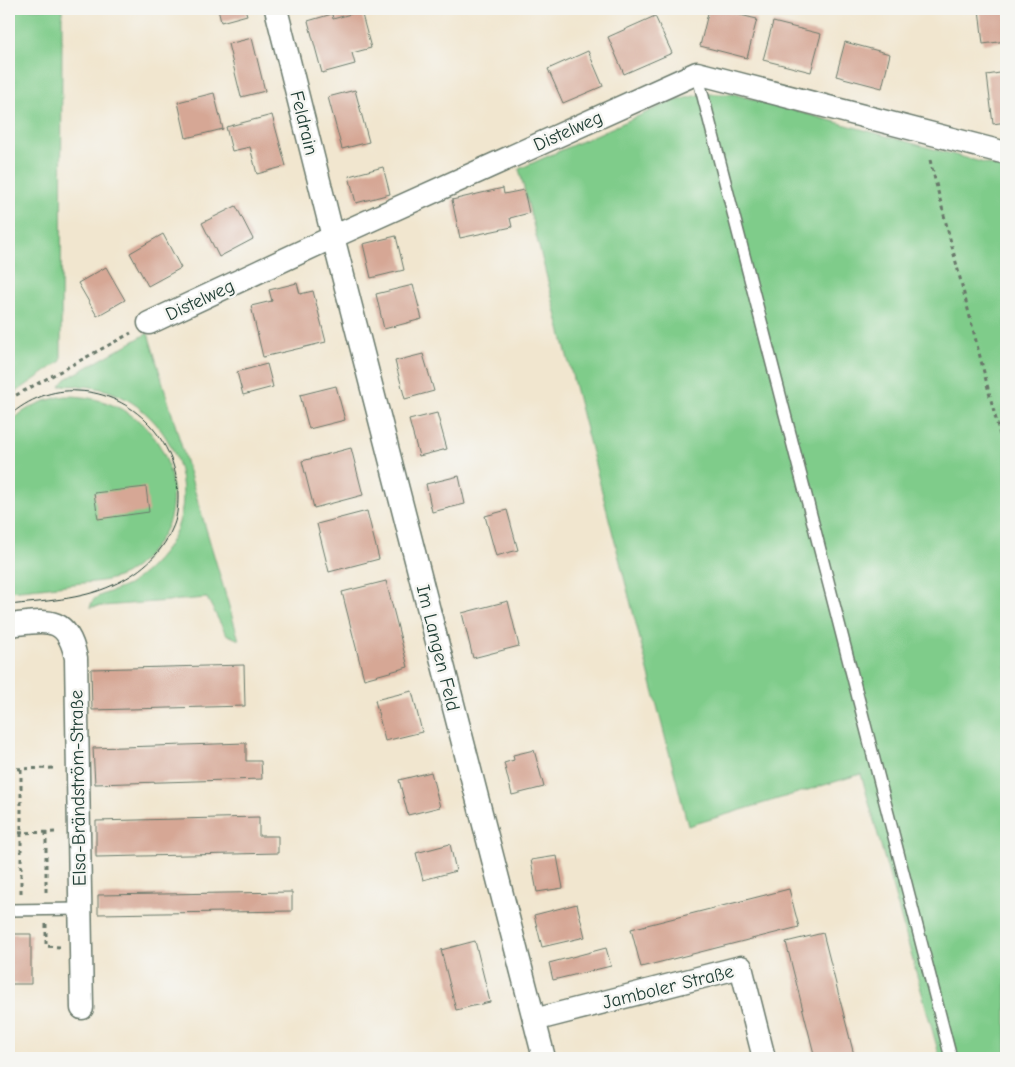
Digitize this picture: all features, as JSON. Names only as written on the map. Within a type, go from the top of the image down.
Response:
[{"type":"street","name":"Feldrain","points":[[276,9],[333,237]]},
{"type":"street","name":"Distelweg","points":[[149,323],[333,237],[696,73]]},
{"type":"street","points":[[696,73],[1006,153]]},
{"type":"street","name":"Im Langen Feld","points":[[333,237],[544,1058]]},
{"type":"street","name":"Elsa-Brändström-Straße","points":[[9,625],[48,622],[66,630],[71,638],[76,658],[82,1008]]},
{"type":"street","name":"Jamboler Straße","points":[[534,1020],[741,967],[764,1058]]},
{"type":"lane","points":[[696,73],[951,1058]]},
{"type":"lane","points":[[15,910],[80,910]]},
{"type":"path","points":[[930,160],[1006,459]]},
{"type":"path","points":[[9,399],[149,323]]},
{"type":"path","points":[[9,768],[78,768]]},
{"type":"path","points":[[15,910],[21,833],[21,768]]},
{"type":"path","points":[[10,833],[78,832]]},
{"type":"green space","points":[[9,9],[62,9],[61,361],[9,397]]},
{"type":"green space","points":[[702,94],[734,94],[1006,169],[1006,1058],[940,1058],[861,774],[688,826],[519,169],[670,102]]},
{"type":"green space","points":[[148,333],[239,640],[226,634],[207,598],[90,607],[95,599],[128,585],[138,578],[166,549],[177,528],[182,506],[182,483],[177,461],[167,440],[154,421],[136,406],[116,394],[102,389],[60,386],[66,379]]},
{"type":"green space","points":[[65,396],[85,397],[121,409],[150,432],[168,464],[173,492],[169,522],[155,547],[147,556],[135,568],[119,577],[100,581],[9,591],[9,423],[35,405]]},
{"type":"building","points":[[218,9],[245,9],[247,15],[221,22]]},
{"type":"building","points":[[709,9],[757,19],[747,58],[700,46]]},
{"type":"building","points":[[979,9],[1006,9],[1006,41],[983,44]]},
{"type":"building","points":[[361,11],[371,48],[352,53],[355,64],[322,73],[308,21],[332,14],[333,19]]},
{"type":"building","points":[[655,16],[672,53],[624,74],[608,37]]},
{"type":"building","points":[[773,22],[821,34],[811,72],[763,60]]},
{"type":"building","points":[[252,38],[265,91],[241,97],[228,44]]},
{"type":"building","points":[[845,42],[890,54],[882,88],[836,76]]},
{"type":"building","points":[[588,51],[603,86],[563,103],[548,69]]},
{"type":"building","points":[[1006,72],[1006,122],[993,124],[987,75]]},
{"type":"building","points":[[355,90],[369,142],[342,149],[328,97]]},
{"type":"building","points":[[214,93],[223,129],[186,138],[178,102]]},
{"type":"building","points":[[272,115],[286,166],[257,174],[250,147],[232,151],[226,127]]},
{"type":"building","points":[[383,167],[390,194],[356,203],[349,176]]},
{"type":"building","points":[[503,188],[504,194],[524,190],[529,213],[510,218],[512,227],[460,238],[452,200]]},
{"type":"building","points":[[236,206],[253,239],[219,257],[202,223]]},
{"type":"building","points":[[163,234],[181,268],[148,286],[130,253]]},
{"type":"building","points":[[396,236],[404,270],[371,278],[363,244]]},
{"type":"building","points":[[106,267],[125,300],[97,316],[78,283]]},
{"type":"building","points":[[297,283],[300,294],[313,291],[326,342],[263,357],[251,306],[272,301],[269,290]]},
{"type":"building","points":[[413,285],[422,319],[384,329],[376,294]]},
{"type":"building","points":[[423,354],[434,391],[405,399],[395,361]]},
{"type":"building","points":[[267,364],[273,387],[243,395],[237,372]]},
{"type":"building","points":[[336,386],[345,420],[309,429],[300,395]]},
{"type":"building","points":[[437,413],[447,449],[419,456],[409,420]]},
{"type":"building","points":[[351,448],[363,495],[314,508],[302,461]]},
{"type":"building","points":[[459,476],[465,504],[432,512],[426,484]]},
{"type":"building","points":[[146,487],[149,512],[98,519],[94,493]]},
{"type":"building","points":[[507,510],[518,550],[496,556],[485,516]]},
{"type":"building","points":[[367,511],[379,559],[329,572],[317,524]]},
{"type":"building","points":[[386,581],[408,667],[364,679],[342,592]]},
{"type":"building","points":[[508,601],[519,646],[473,658],[462,613]]},
{"type":"building","points":[[244,665],[245,706],[92,710],[91,669]]},
{"type":"building","points":[[412,691],[422,732],[385,741],[375,700]]},
{"type":"building","points":[[246,743],[246,761],[261,761],[262,779],[95,784],[93,748]]},
{"type":"building","points":[[534,750],[544,787],[512,795],[504,763],[514,760],[513,755]]},
{"type":"building","points":[[431,772],[440,807],[408,815],[399,780]]},
{"type":"building","points":[[259,817],[259,836],[278,836],[278,853],[96,857],[96,821]]},
{"type":"building","points":[[10,825],[11,893],[9,893]]},
{"type":"building","points":[[450,844],[456,871],[423,880],[416,853]]},
{"type":"building","points":[[557,856],[563,888],[537,892],[531,860]]},
{"type":"building","points":[[789,889],[799,927],[641,967],[631,929]]},
{"type":"building","points":[[292,892],[292,911],[98,914],[98,895]]},
{"type":"building","points":[[577,904],[585,937],[542,947],[534,915]]},
{"type":"building","points":[[823,933],[855,1058],[815,1058],[786,942]]},
{"type":"building","points":[[9,934],[31,934],[31,984],[9,984]]},
{"type":"building","points":[[475,941],[490,1002],[456,1010],[441,950]]},
{"type":"building","points":[[606,948],[611,966],[553,980],[549,963]]},
{"type":"tram line","points":[[9,416],[41,396],[59,392],[78,391],[98,394],[117,401],[134,411],[149,424],[161,439],[170,457],[176,476],[178,496],[174,525],[162,547],[148,563],[122,581],[88,594],[9,605]]}]
